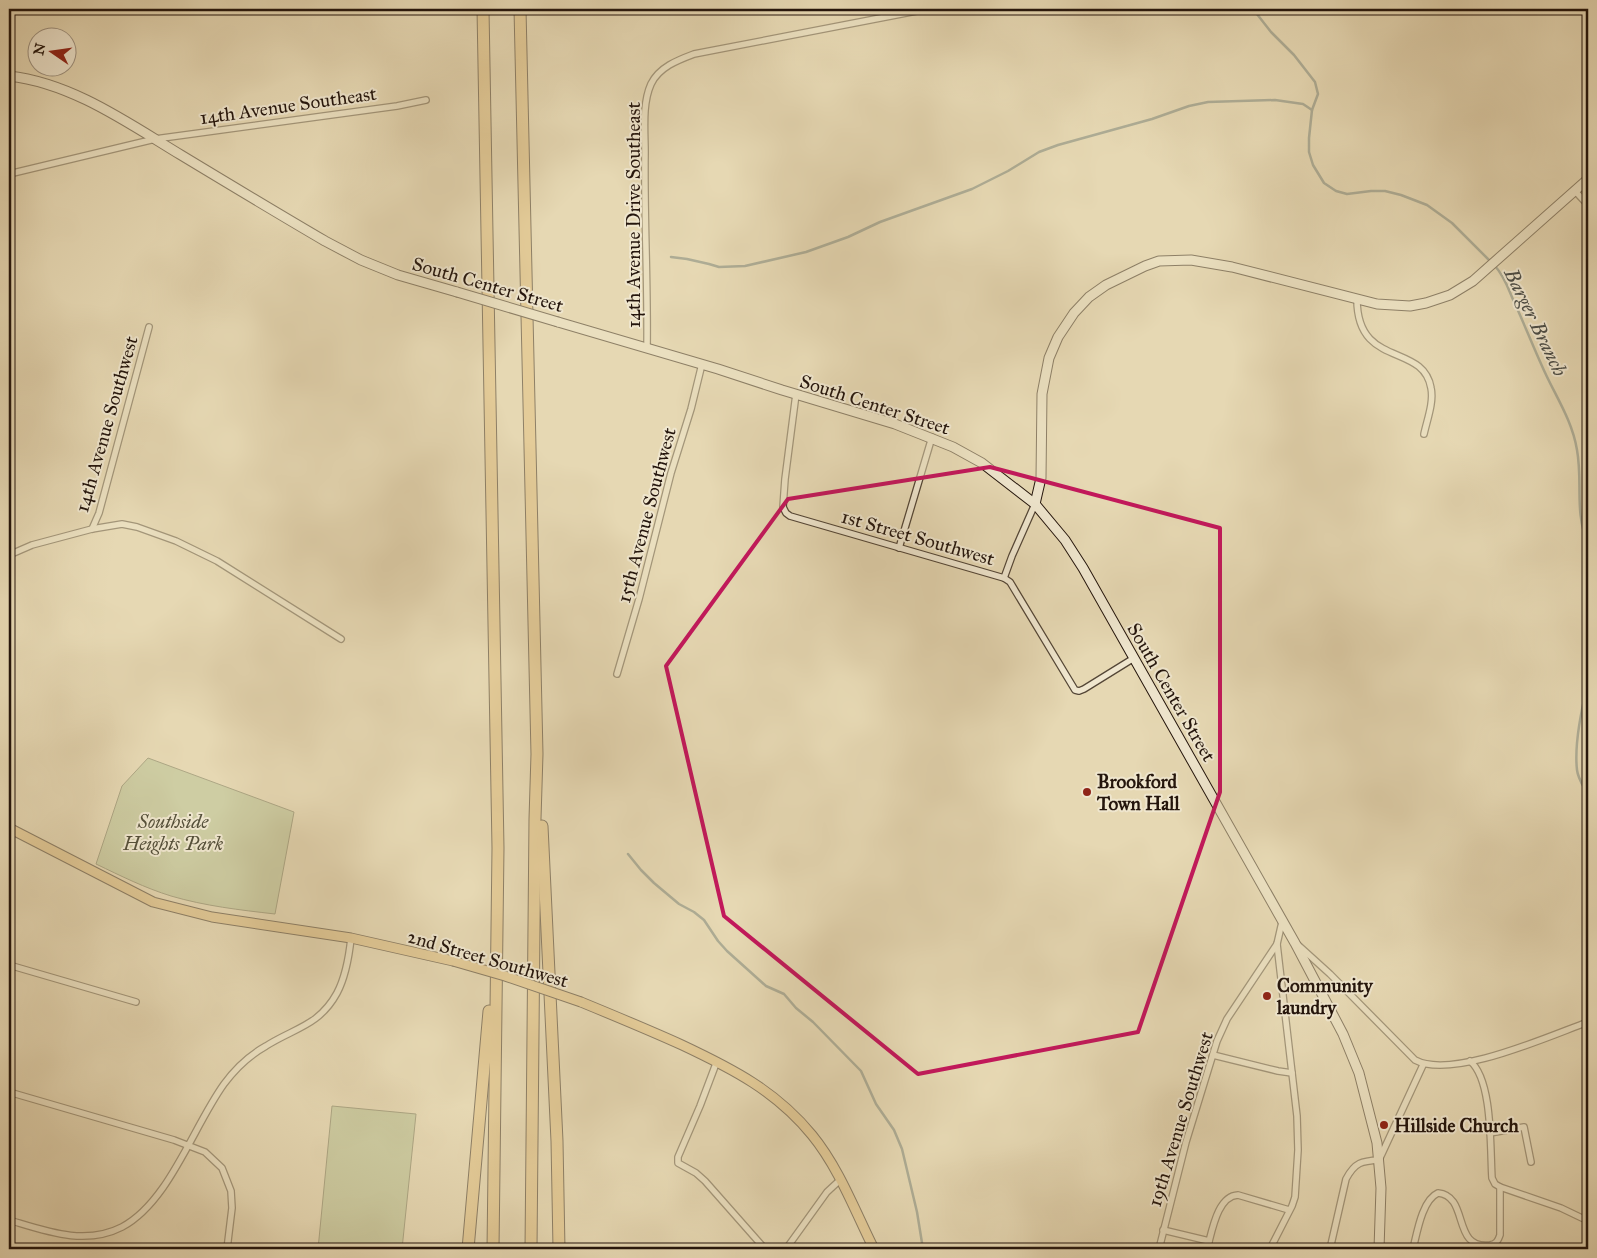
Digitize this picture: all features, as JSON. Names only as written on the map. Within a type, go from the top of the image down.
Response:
[{"type":"highway","points":[[483,9],[498,848],[493,1249]]},
{"type":"highway","points":[[520,9],[528,423],[536,684],[531,1249]]},
{"type":"highway","points":[[536,785],[542,825],[547,903],[558,1141],[559,1249]]},
{"type":"highway","points":[[468,1249],[496,947]]},
{"type":"main road","name":"2nd Street Southwest","points":[[9,828],[153,902],[212,917],[351,938],[453,961],[505,976],[581,1002],[717,1061],[768,1092],[794,1114],[813,1136],[840,1180],[874,1249]]},
{"type":"street","name":"14th Avenue Drive Southeast","points":[[647,348],[644,181],[646,112],[647,96],[652,83],[659,73],[674,62],[694,54],[927,9]]},
{"type":"street","name":"South Center Street","points":[[9,76],[47,84],[115,115],[332,245],[361,260],[398,275],[702,364],[896,424],[932,437],[953,446],[982,464],[1035,504],[1075,554],[1335,1016],[1365,1092],[1379,1160],[1382,1208],[1379,1249]]},
{"type":"street","name":"14th Avenue Southeast","points":[[155,139],[397,106],[426,100]]},
{"type":"street","points":[[9,174],[155,139]]},
{"type":"street","points":[[1134,658],[1084,689],[1075,690],[1010,582],[1004,578],[1035,504],[1041,478],[1042,394],[1049,358],[1058,337],[1074,313],[1089,297],[1144,266],[1158,261],[1191,260],[1232,267],[1392,306],[1410,306],[1426,303],[1450,295],[1477,278],[1588,179]]},
{"type":"street","points":[[1575,191],[1588,205]]},
{"type":"street","points":[[1357,299],[1359,324],[1369,340],[1417,365],[1429,379],[1432,389],[1424,434]]},
{"type":"street","name":"14th Avenue Southwest","points":[[92,529],[99,513],[149,327]]},
{"type":"street","name":"15th Avenue Southwest","points":[[617,674],[702,364]]},
{"type":"street","name":"1st Street Southwest","points":[[796,394],[788,445],[783,507],[786,513],[790,516],[1004,578]]},
{"type":"street","points":[[899,548],[932,437]]},
{"type":"street","points":[[9,555],[32,545],[92,529],[122,524],[148,530],[231,569],[341,639]]},
{"type":"street","name":"19th Avenue Southwest","points":[[1158,1249],[1186,1142],[1213,1055],[1227,1019],[1276,944],[1282,922]]},
{"type":"street","points":[[9,1220],[52,1233],[95,1236],[130,1222],[144,1212],[159,1194],[219,1092],[236,1070],[264,1046],[303,1028],[325,1010],[338,992],[343,979],[351,938]]},
{"type":"street","points":[[1295,943],[1330,974],[1415,1060],[1423,1065],[1441,1066],[1517,1049],[1588,1022]]},
{"type":"street","points":[[1270,1249],[1292,1206],[1297,1188],[1298,1150],[1292,1073],[1276,944]]},
{"type":"street","points":[[9,965],[136,1002]]},
{"type":"street","points":[[1213,1055],[1292,1073]]},
{"type":"street","points":[[717,1061],[678,1157],[678,1163],[696,1173],[705,1181],[765,1249]]},
{"type":"street","points":[[1470,1061],[1477,1069],[1484,1091],[1490,1133],[1492,1178],[1495,1184],[1561,1208],[1584,1219]]},
{"type":"street","points":[[1330,1249],[1346,1179],[1350,1171],[1362,1161],[1379,1160],[1423,1065]]},
{"type":"street","points":[[9,1092],[188,1145],[205,1152],[222,1168],[229,1182],[232,1208],[227,1249]]},
{"type":"street","points":[[1490,1133],[1524,1127],[1531,1162]]},
{"type":"street","points":[[786,1249],[827,1192],[840,1180]]},
{"type":"street","points":[[1413,1249],[1425,1209],[1433,1195],[1438,1193],[1447,1195],[1453,1202],[1466,1235],[1473,1244],[1494,1244],[1499,1240],[1500,1235],[1500,1187]]},
{"type":"street","points":[[1207,1249],[1220,1206],[1232,1195],[1238,1195],[1289,1210]]},
{"type":"street","points":[[1163,1230],[1209,1241]]},
{"type":"highlighted area","points":[[990,467],[1220,528],[1220,792],[1138,1032],[918,1074],[724,916],[666,666],[788,499]]},
{"type":"green space","name":"Southside Heights Park","points":[[148,758],[294,812],[275,914],[210,905],[171,896],[142,886],[96,864],[122,786]]},
{"type":"green space","points":[[332,1106],[416,1114],[402,1249],[318,1249]]},
{"type":"waterway","name":"Barger Branch","points":[[1253,9],[1315,82],[1318,94],[1312,110],[1309,152],[1313,165],[1324,183],[1336,191],[1347,194],[1385,191],[1427,205],[1452,223],[1491,262]]},
{"type":"waterway","points":[[671,257],[719,267],[745,266],[806,252],[848,237],[880,222],[972,189],[1008,171],[1039,152],[1152,119],[1189,106],[1208,102],[1275,100],[1303,104],[1312,110]]},
{"type":"waterway","name":"Barger Branch","points":[[1495,266],[1507,285],[1575,439],[1579,462],[1581,520],[1588,544]]},
{"type":"waterway","name":"Barger Branch","points":[[1588,682],[1579,726],[1576,760],[1581,783],[1588,795]]},
{"type":"waterway","points":[[628,854],[654,883],[679,904],[704,920],[727,951],[766,986],[784,994],[861,1071],[876,1104],[894,1130],[902,1149],[917,1212],[923,1249]]},
{"type":"place","name":"Brookford Town Hall","points":[[1087,792]]},
{"type":"place","name":"Community laundry","points":[[1267,996]]},
{"type":"place","name":"Hillside Church","points":[[1384,1125]]}]
